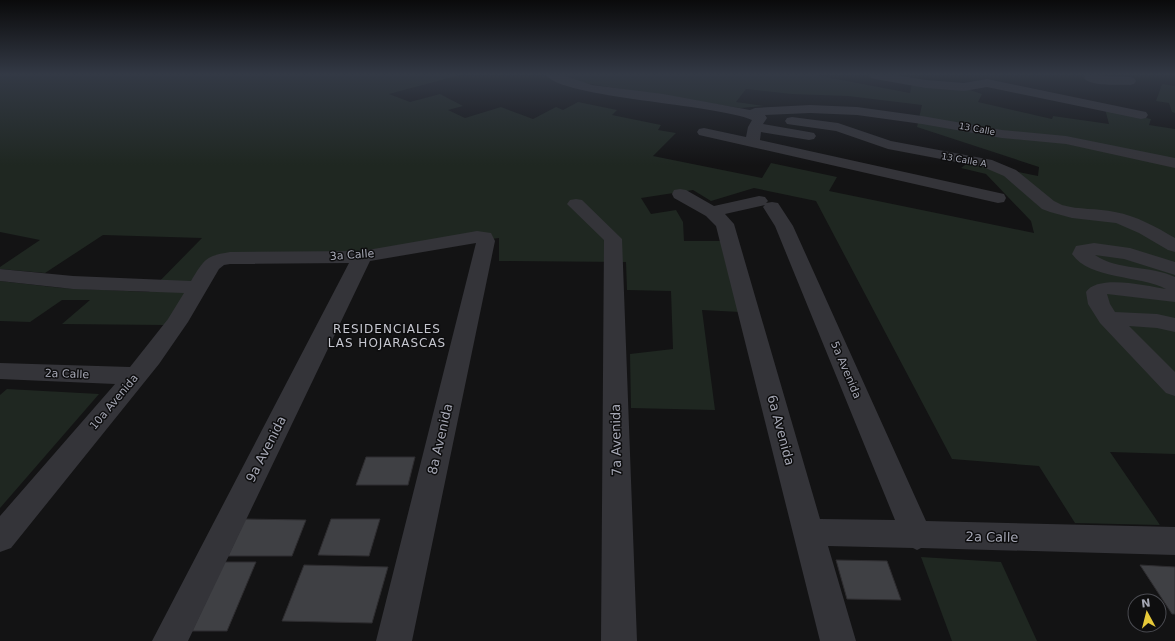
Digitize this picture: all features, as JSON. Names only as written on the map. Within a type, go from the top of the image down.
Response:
[{"type":"street","points":[[701,105],[755,115],[835,140],[889,163],[951,165]]},
{"type":"street","points":[[1042,105],[1095,116]]},
{"type":"street","points":[[1092,105],[1141,115]]},
{"type":"street","name":"13 Calle","points":[[755,115],[758,111],[810,109],[856,111],[922,120],[1002,134],[1066,140],[1175,163]]},
{"type":"street","points":[[752,143],[755,115]]},
{"type":"street","name":"13 Calle A","points":[[755,115],[838,127],[888,145],[987,163],[1010,173],[1048,205],[1055,209],[1081,215],[1100,215],[1116,218],[1156,234],[1175,246]]},
{"type":"street","points":[[704,132],[998,198]]},
{"type":"street","points":[[680,194],[712,213]]},
{"type":"street","name":"7a Avenida","points":[[576,204],[613,239],[619,641]]},
{"type":"street","name":"5a Avenida","points":[[712,213],[765,204],[778,215],[917,536]]},
{"type":"street","name":"6a Avenida","points":[[712,213],[725,224],[838,641]]},
{"type":"street","name":"3a Calle","points":[[218,260],[230,258],[362,256],[484,237]]},
{"type":"street","name":"8a Avenida","points":[[394,641],[486,241],[484,237]]},
{"type":"street","points":[[1175,269],[1124,254],[1093,248],[1082,250],[1082,254],[1087,260],[1104,266],[1154,277],[1175,285]]},
{"type":"street","name":"9a Avenida","points":[[170,641],[362,256]]},
{"type":"street","name":"10a Avenida","points":[[0,538],[134,376],[151,358],[177,322],[211,265],[218,260]]},
{"type":"street","points":[[0,275],[54,281],[197,287]]},
{"type":"street","points":[[1175,296],[1108,288],[1101,288],[1096,292],[1099,304],[1108,318],[1175,387]]},
{"type":"street","points":[[1108,318],[1157,320],[1175,325]]},
{"type":"street","name":"2a Calle","points":[[0,371],[134,376]]},
{"type":"street","name":"2a Calle","points":[[809,532],[917,536],[1175,541]]},
{"type":"shaded area","points":[[0,105],[461,105],[463,106],[448,110],[465,118],[501,107],[533,119],[556,107],[563,110],[573,105],[592,105],[617,110],[612,115],[661,125],[658,130],[676,133],[653,156],[762,178],[771,163],[837,177],[829,191],[1034,233],[1031,221],[986,174],[961,168],[969,162],[1038,176],[1039,167],[917,127],[921,105],[991,105],[1052,119],[1053,116],[1109,124],[1105,109],[1151,119],[1149,125],[1175,129],[1175,454],[1110,452],[1160,525],[1075,523],[1039,466],[952,459],[816,201],[754,188],[711,201],[693,190],[641,198],[651,214],[676,210],[683,222],[684,241],[721,241],[740,312],[702,310],[715,410],[631,408],[630,354],[673,349],[671,291],[627,290],[626,262],[499,261],[499,238],[385,253],[232,252],[165,325],[62,324],[90,300],[62,300],[30,322],[0,321],[0,281],[62,288],[149,292],[202,238],[103,235],[45,273],[0,269],[0,267],[40,240],[0,232]]},
{"type":"shaded area","points":[[721,105],[764,106],[740,108]]},
{"type":"shaded area","points":[[1170,105],[1175,105],[1175,113],[1172,112]]},
{"type":"shaded area","points":[[7,389],[99,394],[0,508],[0,395]]},
{"type":"shaded area","points":[[921,557],[1001,562],[1037,641],[952,641]]},
{"type":"building","points":[[366,457],[415,457],[408,485],[356,485]]},
{"type":"building","points":[[245,519],[306,520],[292,556],[228,556]]},
{"type":"building","points":[[331,519],[380,519],[369,556],[318,555]]},
{"type":"building","points":[[836,560],[887,561],[901,600],[847,599]]},
{"type":"building","points":[[224,562],[256,562],[227,631],[192,631]]},
{"type":"building","points":[[304,565],[388,567],[372,623],[282,621]]},
{"type":"building","points":[[1140,565],[1175,567],[1175,614],[1172,614],[1167,606],[1167,593],[1158,593]]},
{"type":"district","name":"RESIDENCIALES LAS HOJARASCAS","points":[[387,336]]}]
